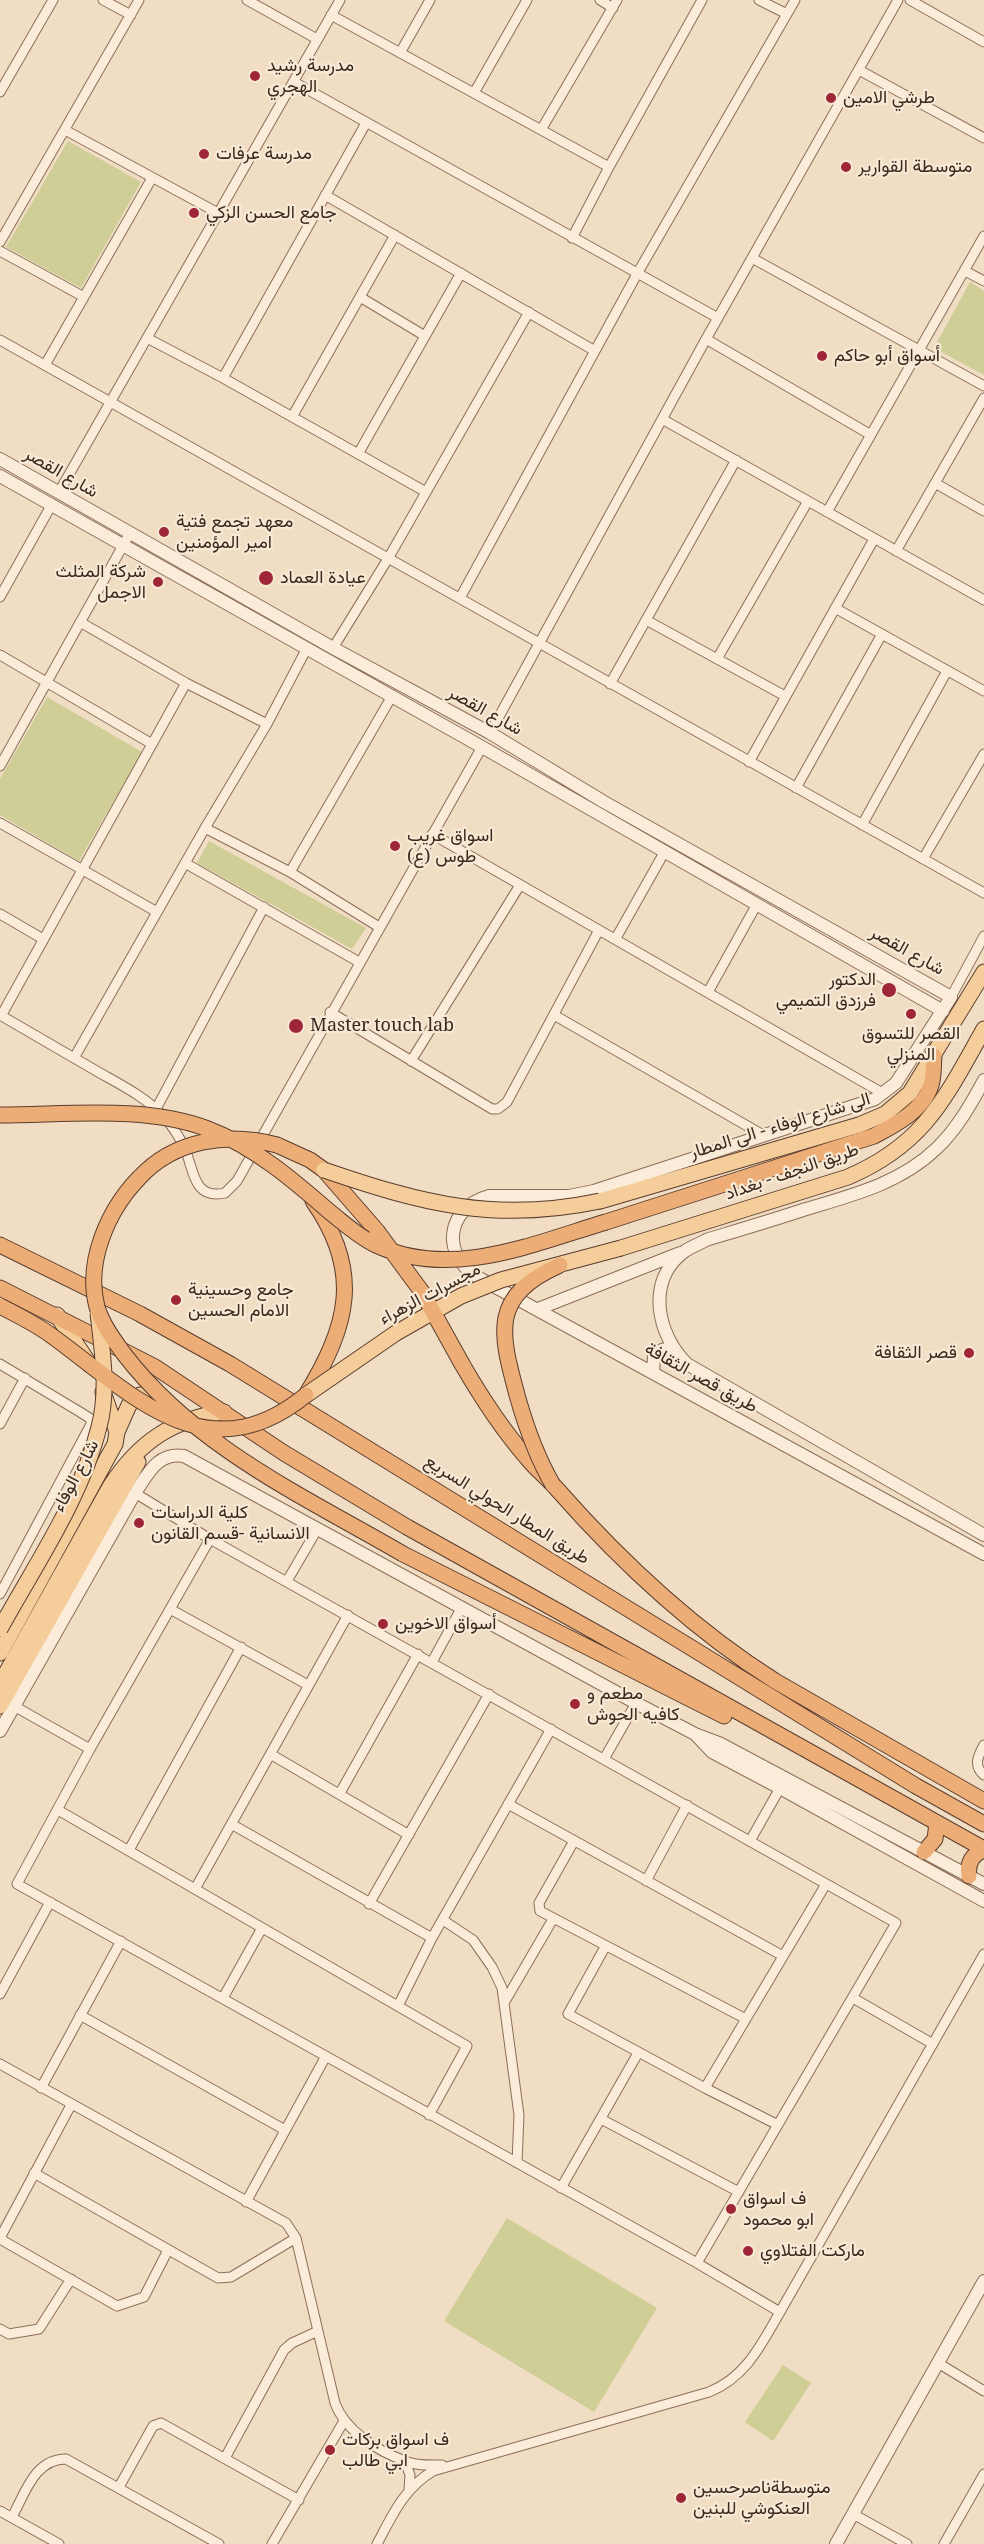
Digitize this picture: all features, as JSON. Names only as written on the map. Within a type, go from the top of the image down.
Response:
[{"type":"highway","points":[[0,1115],[141,1114],[176,1118],[236,1142],[267,1160],[350,1229],[376,1245],[428,1258],[455,1260],[481,1258],[606,1222],[874,1136],[902,1119],[926,1097],[932,1083],[934,1056]]},
{"type":"highway","points":[[810,1752],[769,1738],[403,1554],[235,1456],[182,1416],[151,1386],[129,1360],[115,1342],[97,1307],[96,1264],[99,1247],[111,1215],[136,1180],[170,1154],[211,1140],[245,1138],[294,1152],[324,1170],[399,1258],[422,1292],[462,1364],[493,1413],[528,1459],[600,1538],[673,1607],[710,1638],[775,1681],[984,1801]]},
{"type":"highway","points":[[0,1306],[49,1334],[151,1409],[197,1428],[236,1429],[260,1423],[278,1416],[306,1395],[333,1343],[342,1314],[346,1284],[342,1261],[325,1218],[305,1191]]},
{"type":"highway","name":"طريق المطار الحولي السريع","points":[[0,1245],[140,1314],[230,1364],[916,1786],[984,1824]]},
{"type":"highway","points":[[553,1485],[538,1460],[526,1426],[504,1349],[503,1329],[510,1307],[526,1284],[537,1275],[560,1265]]},
{"type":"highway","points":[[0,1288],[57,1315],[155,1367],[284,1453],[407,1527],[984,1849]]},
{"type":"highway","points":[[924,1852],[935,1839],[938,1823]]},
{"type":"highway","points":[[969,1875],[970,1861],[976,1853],[984,1849]]},
{"type":"main road","name":"الى شارع الوفاء - الى المطار","points":[[324,1170],[404,1196],[459,1208],[515,1212],[600,1201],[877,1119],[910,1094],[981,977]]},
{"type":"main road","name":"طريق النجف - بغداد","points":[[621,1248],[848,1177],[881,1161],[911,1139],[936,1112],[984,1029]]},
{"type":"main road","name":"مجسرات الزهراء","points":[[306,1395],[396,1332],[461,1296],[501,1280],[621,1248]]},
{"type":"main road","points":[[0,1629],[63,1516],[100,1426],[104,1386],[97,1307]]},
{"type":"main road","name":"شارع الوفاء","points":[[0,1653],[108,1461],[117,1438],[117,1432],[96,1376],[57,1315]]},
{"type":"main road","points":[[117,1432],[134,1399],[140,1395],[155,1395],[166,1405],[167,1420],[164,1427],[144,1444]]},
{"type":"main road","name":"شارع الوفاء","points":[[0,1684],[111,1485],[126,1463],[144,1444],[194,1419],[224,1412]]},
{"type":"main road","points":[[7,1706],[16,1678],[140,1459],[164,1440],[197,1428]]},
{"type":"street","points":[[0,92],[54,0]]},
{"type":"street","points":[[103,0],[131,15]]},
{"type":"street","points":[[0,243],[139,0]]},
{"type":"street","points":[[247,0],[317,39]]},
{"type":"street","points":[[59,492],[340,0]]},
{"type":"street","points":[[400,52],[430,0]]},
{"type":"street","points":[[474,93],[527,0]]},
{"type":"street","points":[[541,130],[615,4],[600,0]]},
{"type":"street","points":[[572,238],[702,0]]},
{"type":"street","points":[[759,0],[787,14]]},
{"type":"street","points":[[460,598],[637,274],[795,0]]},
{"type":"street","points":[[490,733],[537,643],[662,418],[898,0]]},
{"type":"street","points":[[910,0],[984,42]]},
{"type":"street","points":[[331,15],[609,167]]},
{"type":"street","points":[[859,70],[984,138]]},
{"type":"street","points":[[294,82],[718,318]]},
{"type":"street","points":[[223,378],[366,123]]},
{"type":"street","points":[[65,130],[218,213]]},
{"type":"street","points":[[45,365],[152,178]]},
{"type":"street","points":[[325,195],[595,351]]},
{"type":"street","points":[[292,417],[395,235]]},
{"type":"street","points":[[827,512],[984,236]]},
{"type":"street","points":[[0,251],[84,297]]},
{"type":"street","points":[[752,258],[984,386]]},
{"type":"street","points":[[964,271],[984,281]]},
{"type":"street","points":[[358,454],[461,273]]},
{"type":"street","points":[[360,297],[425,336]]},
{"type":"street","points":[[333,648],[389,557],[529,312]]},
{"type":"street","points":[[147,338],[426,492]]},
{"type":"street","points":[[706,339],[871,435]]},
{"type":"street","points":[[0,340],[984,893]]},
{"type":"street","points":[[897,551],[984,398]]},
{"type":"street","points":[[662,418],[984,600]]},
{"type":"street","name":"شارع القصر","points":[[0,459],[333,648],[490,733],[624,813],[951,997]]},
{"type":"street","points":[[610,684],[736,460]]},
{"type":"street","name":"شارع القصر","points":[[0,476],[482,747],[943,1011]]},
{"type":"street","points":[[935,483],[984,511]]},
{"type":"street","points":[[717,659],[808,501]]},
{"type":"street","points":[[0,597],[52,504]]},
{"type":"street","points":[[0,766],[130,533]]},
{"type":"street","points":[[749,762],[874,539]]},
{"type":"street","points":[[197,587],[204,583],[204,575]]},
{"type":"street","points":[[232,607],[232,600],[240,595]]},
{"type":"street","points":[[835,608],[984,691]]},
{"type":"street","points":[[646,620],[785,696]]},
{"type":"street","points":[[80,622],[186,683],[267,724]]},
{"type":"street","points":[[796,788],[882,634]]},
{"type":"street","points":[[74,1058],[267,724],[307,648]]},
{"type":"street","points":[[0,655],[152,744]]},
{"type":"street","points":[[862,825],[947,671]]},
{"type":"street","points":[[186,683],[0,1016],[144,1099],[156,1109],[167,1120],[183,1146],[196,1183],[209,1194],[225,1193],[237,1181],[330,1012],[482,747]]},
{"type":"street","points":[[290,872],[392,696]]},
{"type":"street","points":[[923,859],[984,754]]},
{"type":"street","points":[[584,806],[591,802],[591,794]]},
{"type":"street","points":[[617,825],[617,817],[624,813]]},
{"type":"street","points":[[0,823],[157,912]]},
{"type":"street","points":[[205,828],[290,872],[379,927]]},
{"type":"street","points":[[432,834],[884,1094]]},
{"type":"street","points":[[616,938],[665,851]]},
{"type":"street","points":[[185,863],[359,962]]},
{"type":"street","points":[[411,1061],[520,885]]},
{"type":"street","points":[[708,992],[757,904]]},
{"type":"street","points":[[156,1109],[264,907]]},
{"type":"street","points":[[0,914],[43,939]]},
{"type":"street","points":[[330,1012],[492,1109],[498,1109],[507,1102],[599,930]]},
{"type":"street","points":[[538,1309],[478,1278],[461,1264],[456,1255],[453,1233],[456,1222],[469,1204],[489,1196],[569,1196],[594,1191],[875,1099],[896,1083],[943,1011],[984,936]]},
{"type":"street","points":[[554,1015],[763,1135]]},
{"type":"street","name":"طريق قصر الثقافة","points":[[538,1309],[684,1252],[706,1240],[865,1191],[892,1180],[916,1166],[938,1148],[957,1126],[984,1080]]},
{"type":"street","name":"طريق قصر الثقافة","points":[[684,1252],[667,1274],[659,1301],[663,1329],[673,1348],[687,1364],[984,1535]]},
{"type":"street","name":"طريق قصر الثقافة","points":[[538,1309],[984,1554]]},
{"type":"street","points":[[653,1372],[654,1356],[662,1350],[673,1348]]},
{"type":"street","points":[[0,1364],[80,1412],[90,1419],[91,1424],[0,1594]]},
{"type":"street","points":[[0,1424],[25,1378]]},
{"type":"street","points":[[0,1731],[7,1706],[135,1493],[154,1465],[172,1454],[184,1456],[636,1703],[695,1734],[719,1743],[984,1884]]},
{"type":"street","points":[[135,1493],[210,1539],[896,1923],[697,2263]]},
{"type":"street","points":[[287,1581],[318,1528]]},
{"type":"street","points":[[210,1539],[90,1749],[17,1884],[697,2263],[780,2312]]},
{"type":"street","points":[[432,1662],[462,1607]]},
{"type":"street","points":[[170,1609],[308,1685]]},
{"type":"street","points":[[195,1889],[233,1825],[348,1615]]},
{"type":"street","points":[[129,1850],[241,1647]]},
{"type":"street","points":[[340,1793],[418,1654]]},
{"type":"street","points":[[369,1904],[489,1694]]},
{"type":"street","points":[[604,1759],[636,1703]]},
{"type":"street","points":[[7,1706],[90,1749]]},
{"type":"street","points":[[398,2006],[432,1938],[551,1729]]},
{"type":"street","points":[[695,1734],[712,1752],[984,1901]]},
{"type":"street","points":[[984,1745],[977,1758],[977,1765],[984,1775]]},
{"type":"street","points":[[272,1755],[409,1835]]},
{"type":"street","points":[[750,1841],[780,1788]]},
{"type":"street","points":[[508,1804],[783,1956]]},
{"type":"street","points":[[646,1881],[687,1805]]},
{"type":"street","points":[[58,1810],[467,2046],[429,2115]]},
{"type":"street","points":[[233,1825],[432,1938]]},
{"type":"street","points":[[574,1841],[538,1906],[540,1911],[746,2019]]},
{"type":"street","points":[[705,2088],[826,1884]]},
{"type":"street","points":[[0,1994],[50,1902]]},
{"type":"street","points":[[504,2003],[553,1919]]},
{"type":"street","points":[[443,1920],[472,1940],[492,1967],[502,1988],[519,2115],[517,2163]]},
{"type":"street","points":[[223,1998],[262,1928]]},
{"type":"street","points":[[41,2088],[121,1941]]},
{"type":"street","points":[[605,1947],[568,2014],[778,2125]]},
{"type":"street","points":[[377,2544],[409,2489],[433,2471],[719,2388],[737,2376],[751,2361],[780,2312],[984,1954]]},
{"type":"street","points":[[853,1998],[933,2044]]},
{"type":"street","points":[[80,2015],[285,2130]]},
{"type":"street","points":[[561,2188],[638,2053]]},
{"type":"street","points":[[246,2202],[326,2056]]},
{"type":"street","points":[[1,2069],[41,2088],[286,2223],[296,2238],[335,2403],[344,2421],[361,2437],[405,2462],[428,2465],[451,2464]]},
{"type":"street","points":[[71,2105],[0,2239],[117,2306],[144,2297],[168,2250]]},
{"type":"street","points":[[601,2119],[739,2192]]},
{"type":"street","points":[[34,2173],[214,2277],[223,2279],[231,2277],[296,2238]]},
{"type":"street","points":[[0,2329],[9,2334],[39,2329],[71,2280]]},
{"type":"street","points":[[836,2544],[984,2282]]},
{"type":"street","points":[[225,2458],[284,2350],[292,2343],[318,2331]]},
{"type":"street","points":[[938,2363],[984,2391]]},
{"type":"street","points":[[272,2544],[344,2421]]},
{"type":"street","points":[[119,2487],[153,2426],[158,2423],[167,2424],[298,2500]]},
{"type":"street","points":[[12,2517],[39,2469],[55,2459],[70,2460],[219,2544]]},
{"type":"street","points":[[405,2462],[410,2475],[409,2489]]},
{"type":"street","points":[[944,2544],[984,2474]]},
{"type":"street","points":[[0,2511],[59,2544]]},
{"type":"street","points":[[853,2514],[907,2544]]},
{"type":"shaded area","points":[[68,141],[141,182],[81,288],[6,247]]},
{"type":"shaded area","points":[[970,282],[984,291],[984,375],[934,348]]},
{"type":"shaded area","points":[[47,697],[142,752],[79,861],[0,815],[0,779]]},
{"type":"shaded area","points":[[209,841],[366,928],[352,949],[197,863]]},
{"type":"shaded area","points":[[507,2218],[657,2308],[594,2412],[444,2321]]},
{"type":"shaded area","points":[[783,2365],[811,2383],[773,2441],[745,2422]]},
{"type":"place","name":"مدرسة رشيد الهجري","points":[[255,76]]},
{"type":"place","name":"طرشي الامين","points":[[831,98]]},
{"type":"place","name":"مدرسة عرفات","points":[[204,154]]},
{"type":"place","name":"متوسطة القوارير","points":[[846,167]]},
{"type":"place","name":"جامع الحسن الزكي","points":[[194,213]]},
{"type":"place","name":"أسواق أبو حاكم","points":[[822,356]]},
{"type":"place","name":"معهد تجمع فتية امير المؤمنين","points":[[164,532]]},
{"type":"place","name":"عيادة العماد","points":[[266,578]]},
{"type":"place","name":"شركة المثلث الاجمل","points":[[158,582]]},
{"type":"place","name":"اسواق غريب طوس (ع)","points":[[395,846]]},
{"type":"place","name":"الدكتور فرزدق التميمي","points":[[889,990]]},
{"type":"place","name":"القصر للتسوق المنزلي","points":[[911,1014]]},
{"type":"place","name":"Master touch lab","points":[[296,1026]]},
{"type":"place","name":"جامع وحسينية الامام الحسين","points":[[176,1300]]},
{"type":"place","name":"قصر الثقافة","points":[[969,1353]]},
{"type":"place","name":"كلية الدراسات الانسانية -قسم القانون","points":[[139,1523]]},
{"type":"place","name":"أسواق الاخوين","points":[[383,1624]]},
{"type":"place","name":"مطعم و كافيه الحوش","points":[[575,1704]]},
{"type":"place","name":"ف اسواق ابو محمود","points":[[731,2209]]},
{"type":"place","name":"ماركت الفتلاوي","points":[[748,2251]]},
{"type":"place","name":"ف اسواق بركات ابي طالب","points":[[330,2450]]},
{"type":"place","name":"متوسطةناصرحسين العنكوشي للبنين","points":[[681,2498]]}]
